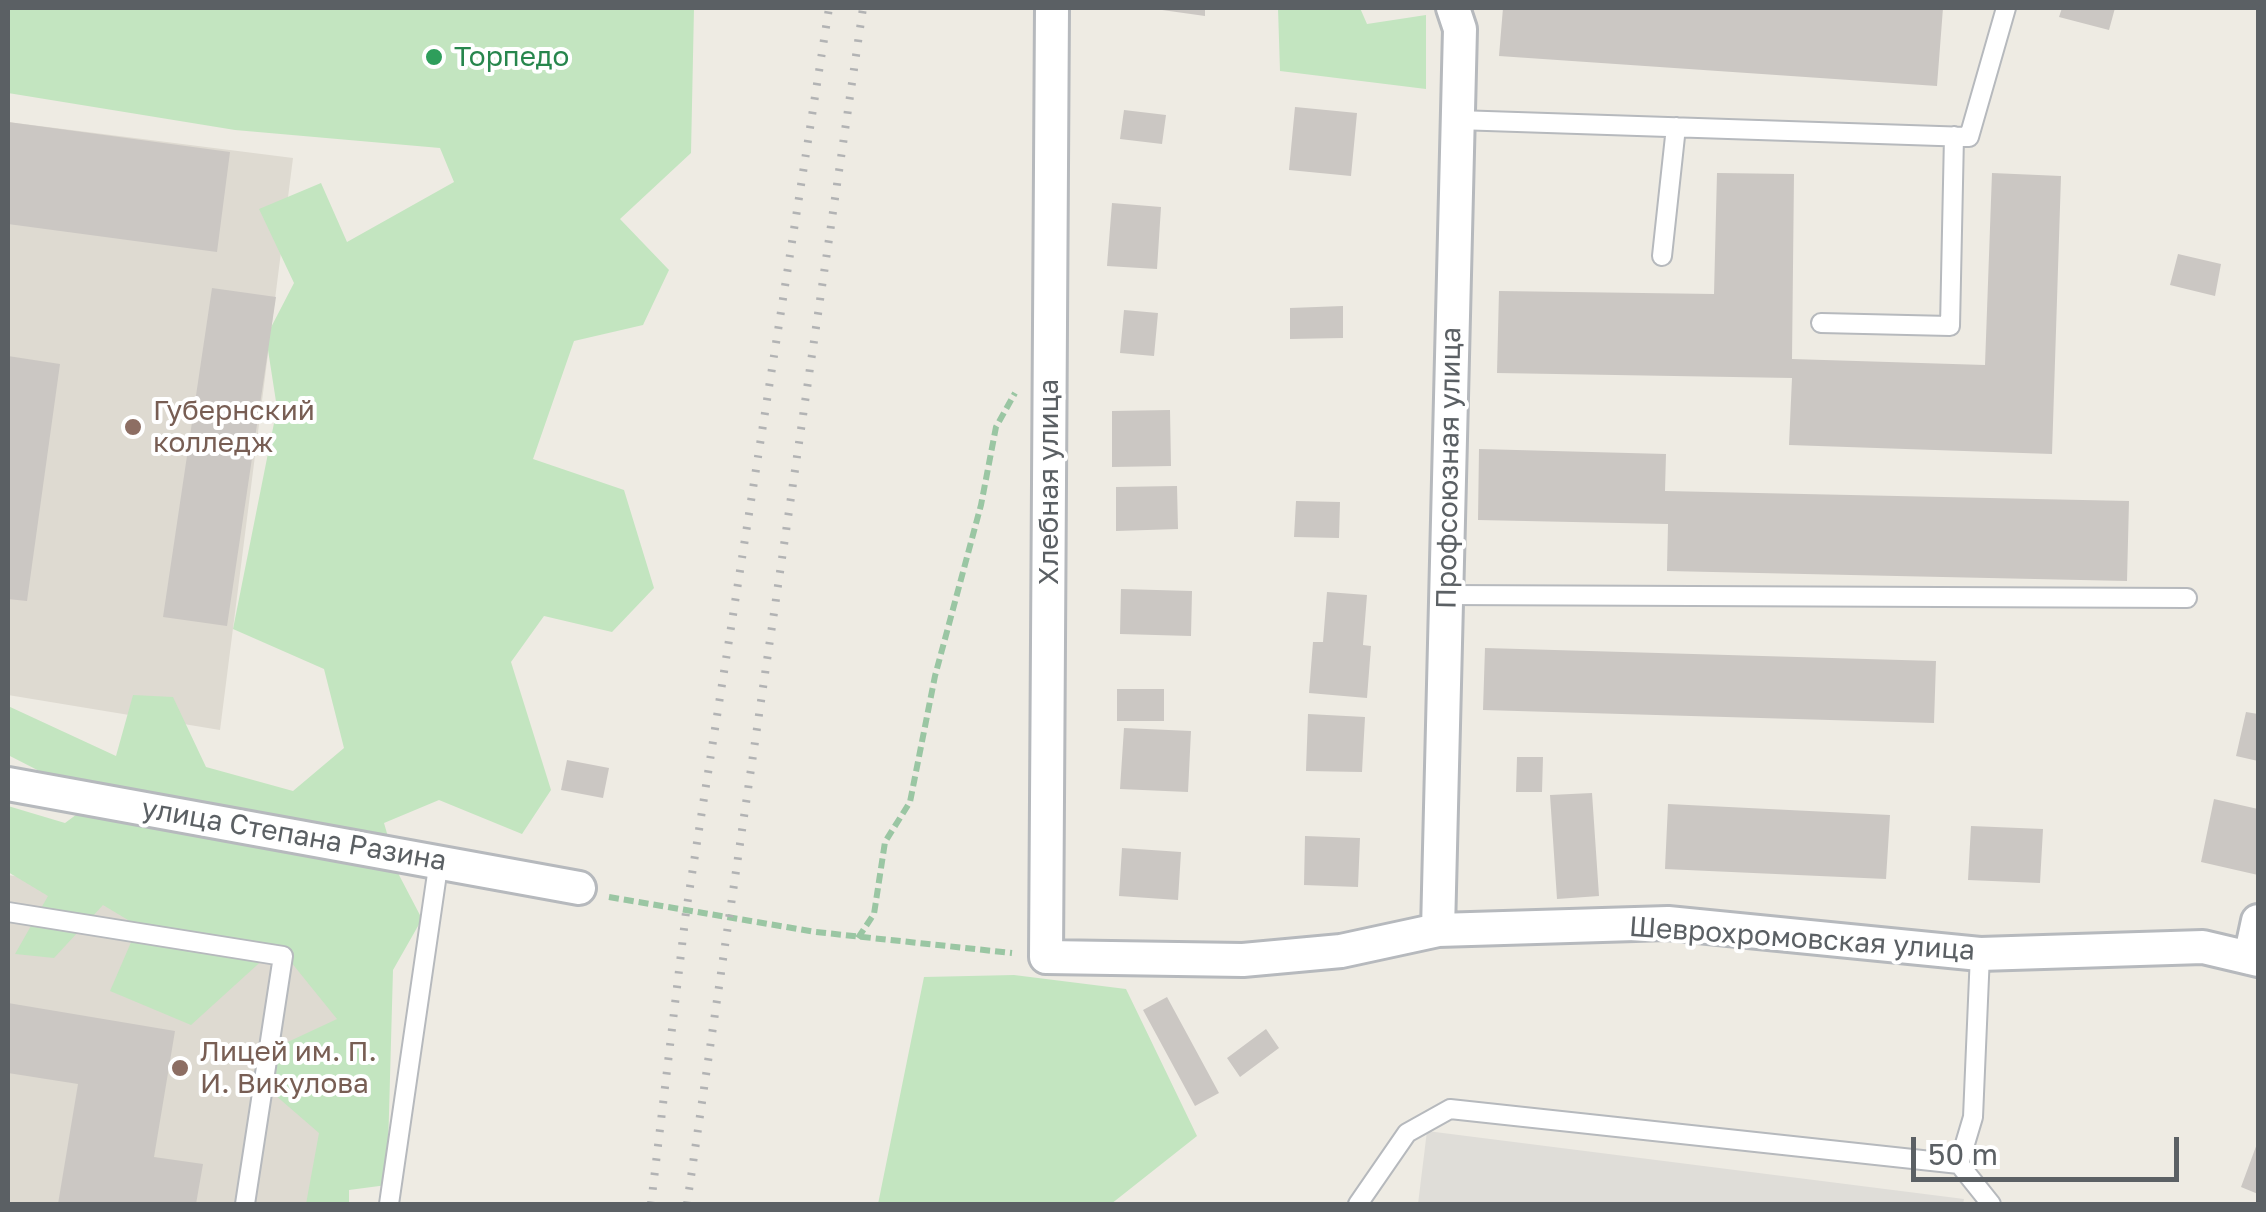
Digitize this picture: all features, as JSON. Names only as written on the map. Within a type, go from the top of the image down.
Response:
[{"type":"street","name":"Хлебная улица","points":[[1046,956],[1052,8]]},
{"type":"street","name":"Профсоюзная улица","points":[[1438,930],[1460,29],[1453,8]]},
{"type":"street","name":"улица Степана Разина","points":[[8,784],[579,888]]},
{"type":"street","points":[[2254,959],[2258,921]]},
{"type":"street","name":"Шеврохромовская улица","points":[[1046,956],[1243,960],[1341,951],[1438,930],[1668,923],[1980,954],[2203,947],[2254,959]]},
{"type":"lane","points":[[1458,120],[1969,136],[2006,8]]},
{"type":"lane","points":[[1662,256],[1676,127]]},
{"type":"lane","points":[[1821,323],[1950,326],[1954,136]]},
{"type":"lane","points":[[1446,594],[2187,598]]},
{"type":"lane","points":[[390,1204],[439,860]]},
{"type":"lane","points":[[8,912],[283,956],[245,1204]]},
{"type":"lane","points":[[1959,1164],[1973,1117],[1980,954]]},
{"type":"lane","points":[[1358,1204],[1407,1133],[1450,1109],[1959,1164],[1991,1204]]},
{"type":"path","points":[[858,938],[874,914],[885,842],[910,802],[934,676],[981,505],[996,427],[1020,385],[1050,359]]},
{"type":"path","points":[[579,888],[640,905],[858,938],[1046,956]]},
{"type":"shaded area","name":"Губернский колледж","points":[[8,122],[293,158],[220,730],[8,695]]},
{"type":"shaded area","name":"Лицей им. П. И. Викулова","points":[[8,875],[374,931],[332,1204],[8,1204]]},
{"type":"shaded area","points":[[1427,1131],[1964,1199],[1963,1204],[1418,1204]]},
{"type":"green space","points":[[8,8],[694,8],[691,153],[620,219],[669,270],[643,325],[574,341],[533,459],[624,490],[654,588],[612,632],[544,616],[511,662],[551,790],[522,834],[439,800],[384,823],[399,875],[422,919],[393,970],[387,1185],[349,1190],[349,1204],[306,1204],[319,1133],[267,1088],[262,1054],[337,1019],[278,946],[191,1025],[110,991],[138,926],[103,905],[54,958],[15,954],[48,896],[8,872],[8,806],[65,823],[96,800],[8,755],[8,706],[116,756],[133,695],[173,697],[206,767],[293,791],[344,748],[324,669],[233,629],[277,408],[266,337],[294,283],[259,209],[321,183],[347,242],[454,182],[440,148],[235,130],[8,93]]},
{"type":"green space","points":[[1278,8],[1360,8],[1367,24],[1426,15],[1426,89],[1280,71]]},
{"type":"green space","points":[[1014,975],[1126,989],[1197,1136],[1111,1204],[878,1204],[924,977]]},
{"type":"building","points":[[1148,8],[1205,8],[1205,16]]},
{"type":"building","points":[[1503,8],[1943,8],[1937,86],[1499,56]]},
{"type":"building","points":[[2062,8],[2115,8],[2109,30],[2059,17]]},
{"type":"building","points":[[1295,107],[1357,113],[1351,176],[1289,170]]},
{"type":"building","points":[[1124,110],[1166,115],[1162,144],[1120,139]]},
{"type":"building","points":[[8,122],[230,152],[217,252],[8,224]]},
{"type":"building","points":[[1717,173],[1794,174],[1792,359],[1985,365],[1992,173],[2061,176],[2052,454],[1789,445],[1792,378],[1497,373],[1499,291],[1714,294]]},
{"type":"building","points":[[1112,203],[1161,207],[1157,269],[1107,266]]},
{"type":"building","points":[[2178,254],[2221,264],[2215,296],[2170,285]]},
{"type":"building","points":[[212,288],[276,297],[227,626],[163,617]]},
{"type":"building","points":[[1343,306],[1343,338],[1290,339],[1290,308]]},
{"type":"building","points":[[1124,310],[1158,313],[1154,356],[1120,353]]},
{"type":"building","points":[[8,356],[60,364],[27,601],[8,599]]},
{"type":"building","points":[[1170,410],[1171,466],[1112,467],[1112,411]]},
{"type":"building","points":[[1479,449],[1666,454],[1665,491],[2129,501],[2127,581],[1667,571],[1668,524],[1478,520]]},
{"type":"building","points":[[1177,486],[1178,529],[1116,531],[1116,487]]},
{"type":"building","points":[[1296,501],[1340,502],[1339,538],[1294,537]]},
{"type":"building","points":[[1121,589],[1192,591],[1191,636],[1120,634]]},
{"type":"building","points":[[1327,592],[1367,595],[1363,645],[1371,646],[1367,698],[1309,693],[1313,642],[1323,642]]},
{"type":"building","points":[[1485,648],[1936,661],[1934,723],[1483,710]]},
{"type":"building","points":[[1117,689],[1164,689],[1164,721],[1117,721]]},
{"type":"building","points":[[2246,712],[2258,714],[2258,761],[2236,756]]},
{"type":"building","points":[[1308,714],[1365,717],[1362,772],[1306,771]]},
{"type":"building","points":[[1124,728],[1191,731],[1188,792],[1120,789]]},
{"type":"building","points":[[1517,757],[1543,757],[1542,792],[1516,792]]},
{"type":"building","points":[[567,760],[609,768],[603,798],[561,790]]},
{"type":"building","points":[[1592,793],[1599,896],[1557,899],[1550,795]]},
{"type":"building","points":[[2214,799],[2258,809],[2258,875],[2201,862]]},
{"type":"building","points":[[1668,804],[1890,815],[1886,879],[1665,869]]},
{"type":"building","points":[[1971,826],[2043,829],[2040,883],[1968,880]]},
{"type":"building","points":[[1305,836],[1360,838],[1358,887],[1304,885]]},
{"type":"building","points":[[1122,848],[1181,852],[1178,900],[1119,896]]},
{"type":"building","points":[[1167,997],[1219,1093],[1195,1106],[1143,1010]]},
{"type":"building","points":[[8,1003],[175,1031],[154,1157],[203,1164],[196,1204],[58,1204],[78,1084],[8,1073]]},
{"type":"building","points":[[1266,1029],[1279,1048],[1240,1077],[1227,1058]]},
{"type":"building","points":[[2258,1141],[2258,1194],[2241,1187]]},
{"type":"railway","points":[[651,1204],[686,912],[829,8]]},
{"type":"railway","points":[[687,1204],[863,8]]},
{"type":"place","name":"Торпедо","points":[[434,57]]},
{"type":"place","name":"Губернский колледж","points":[[133,427]]},
{"type":"place","name":"Лицей им. П. И. Викулова","points":[[180,1068]]}]
